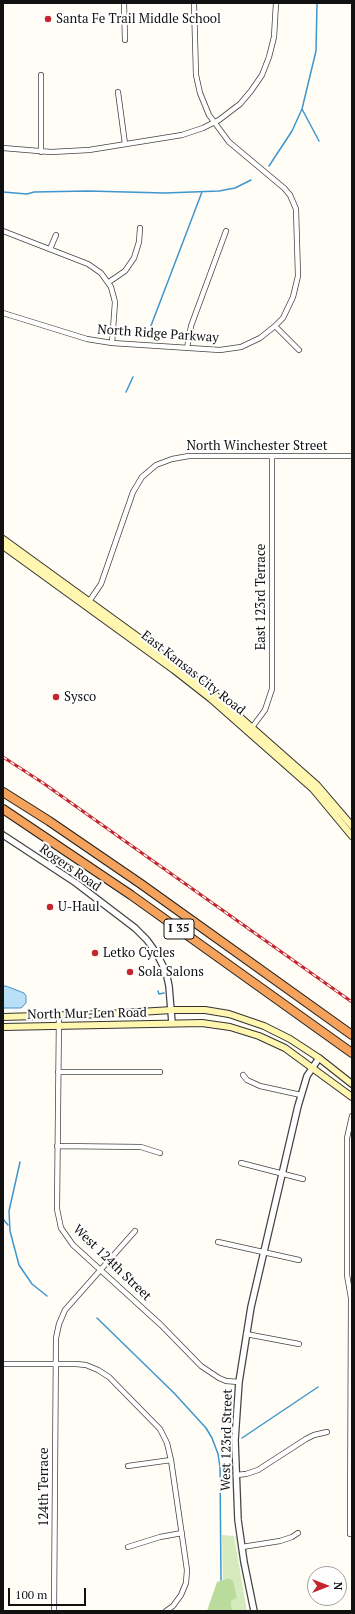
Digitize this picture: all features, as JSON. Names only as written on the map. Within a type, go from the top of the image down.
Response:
[{"type":"highway","name":"I 35","points":[[3,792],[49,821],[141,884],[352,1035]]},
{"type":"highway","name":"I 35","points":[[3,809],[131,895],[352,1053]]},
{"type":"main road","name":"East Kansas City Road","points":[[3,539],[251,729],[318,785],[352,826]]},
{"type":"main road","name":"East Kansas City Road","points":[[3,546],[87,604]]},
{"type":"main road","name":"East Kansas City Road","points":[[251,729],[313,789],[352,836]]},
{"type":"main road","name":"North Mur-Len Road","points":[[3,1017],[172,1010],[219,1012],[250,1020],[284,1036],[319,1058],[352,1084]]},
{"type":"main road","name":"North Mur-Len Road","points":[[3,1027],[172,1023],[216,1024],[245,1031],[278,1045],[313,1067],[352,1097]]},
{"type":"street","points":[[124,3],[125,40]]},
{"type":"street","name":"North Ridge Parkway","points":[[3,313],[77,337],[112,343],[151,344],[220,350],[241,346],[260,338],[275,326],[289,308],[296,287],[298,269],[296,209],[290,194],[284,188],[236,149],[222,135],[203,102],[196,75],[194,3]]},
{"type":"street","points":[[3,148],[41,152],[69,152],[182,135],[214,123],[229,114],[240,104],[262,75],[270,57],[274,37],[276,3]]},
{"type":"street","points":[[41,75],[41,152]]},
{"type":"street","points":[[118,92],[125,144]]},
{"type":"street","points":[[109,282],[125,271],[134,258],[139,242],[140,228]]},
{"type":"street","points":[[187,348],[191,326],[226,230]]},
{"type":"street","points":[[3,231],[93,267],[109,282],[115,302],[112,343]]},
{"type":"street","points":[[50,249],[56,235]]},
{"type":"street","points":[[275,326],[299,350]]},
{"type":"street","name":"East 123rd Terrace","points":[[251,729],[266,710],[272,689],[272,456]]},
{"type":"street","name":"North Winchester Street","points":[[87,604],[101,584],[133,492],[142,477],[148,471],[163,462],[179,457],[352,456]]},
{"type":"street","name":"Rogers Road","points":[[3,835],[76,883],[141,934],[157,954],[166,972],[172,1010],[172,1023]]},
{"type":"street","name":"West 124th Street","points":[[59,1015],[57,1146],[57,1209],[59,1222],[68,1239],[161,1325],[201,1366],[226,1381],[239,1382]]},
{"type":"street","name":"West 123rd Street","points":[[254,1611],[238,1520],[235,1440],[239,1382],[246,1334],[301,1095],[307,1076],[319,1058]]},
{"type":"street","points":[[58,1072],[160,1072]]},
{"type":"street","points":[[243,1075],[247,1080],[260,1086],[301,1095]]},
{"type":"street","points":[[352,1116],[347,1138],[347,1275],[352,1314],[350,1534],[352,1534]]},
{"type":"street","points":[[57,1146],[141,1147],[160,1154]]},
{"type":"street","points":[[241,1163],[303,1179]]},
{"type":"street","name":"124th Terrace","points":[[54,1611],[56,1338],[62,1317],[72,1301],[135,1231]]},
{"type":"street","points":[[218,1242],[299,1260]]},
{"type":"street","points":[[246,1334],[299,1344]]},
{"type":"street","points":[[3,1364],[86,1365],[109,1377],[160,1429],[167,1443],[171,1460],[187,1570],[186,1583],[178,1600],[166,1611]]},
{"type":"street","points":[[236,1474],[246,1474],[258,1470],[310,1437],[327,1432]]},
{"type":"street","points":[[128,1466],[171,1460]]},
{"type":"street","points":[[128,1547],[160,1537],[182,1533]]},
{"type":"street","points":[[242,1547],[280,1541],[292,1537],[298,1533]]},
{"type":"green space","points":[[222,1535],[234,1536],[247,1611],[234,1611],[231,1606],[231,1601],[237,1598],[229,1578],[223,1581]]},
{"type":"green space","points":[[235,1536],[236,1536],[249,1611]]},
{"type":"green space","points":[[229,1578],[233,1581],[237,1598],[231,1601],[231,1606],[234,1611],[207,1611],[217,1582]]},
{"type":"water","points":[[3,986],[24,993],[26,996],[26,1003],[21,1008],[3,1008]]},
{"type":"waterway","points":[[269,166],[292,131],[302,109],[316,51],[317,3]]},
{"type":"waterway","points":[[302,109],[319,141]]},
{"type":"waterway","points":[[3,192],[27,194],[34,192],[88,191],[165,193],[219,191],[235,188],[251,180]]},
{"type":"waterway","points":[[149,331],[202,192]]},
{"type":"waterway","points":[[126,392],[133,377]]},
{"type":"waterway","points":[[158,991],[159,994],[164,993]]},
{"type":"waterway","points":[[20,1162],[9,1211],[10,1231],[19,1265],[32,1284],[47,1296]]},
{"type":"waterway","points":[[3,1219],[8,1225]]},
{"type":"waterway","points":[[97,1318],[174,1393],[206,1428],[212,1438],[218,1454],[220,1467],[221,1580]]},
{"type":"waterway","points":[[242,1438],[318,1387]]},
{"type":"waterway","points":[[219,1456],[226,1450]]},
{"type":"railway","points":[[3,757],[43,783],[352,1002]]},
{"type":"place","name":"Santa Fe Trail Middle School","points":[[48,19]]},
{"type":"place","name":"Sysco","points":[[56,697]]},
{"type":"place","name":"U-Haul","points":[[50,907]]},
{"type":"place","name":"Letko Cycles","points":[[95,953]]},
{"type":"place","name":"Sola Salons","points":[[130,972]]}]
